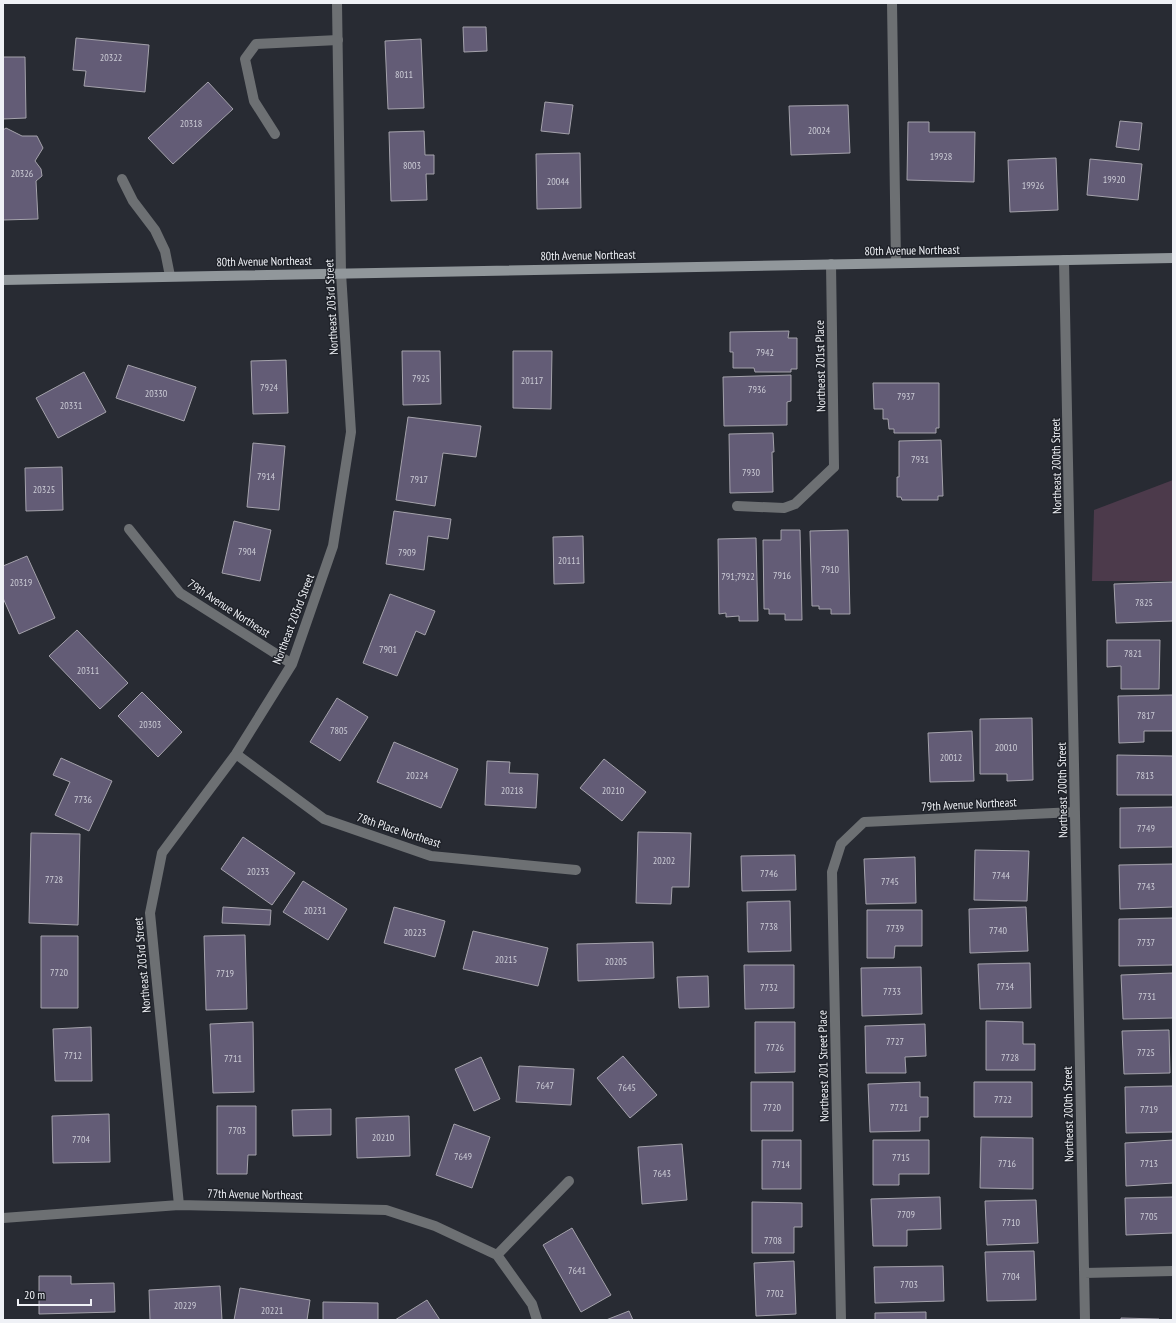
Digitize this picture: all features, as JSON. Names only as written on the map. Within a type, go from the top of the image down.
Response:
[{"type":"main road","name":"80th Avenue Northeast","points":[[3,280],[1173,258]]},
{"type":"street","name":"Northeast 203rd Street","points":[[179,1206],[150,913],[162,853],[236,754],[292,664],[333,546],[351,432],[341,273],[337,3]]},
{"type":"street","points":[[892,3],[896,263]]},
{"type":"street","points":[[276,134],[254,101],[245,59],[256,44],[338,40]]},
{"type":"street","points":[[122,179],[133,201],[156,230],[165,251],[170,276]]},
{"type":"street","name":"Northeast 200th Street","points":[[1064,260],[1085,1320]]},
{"type":"street","name":"Northeast 201st Place","points":[[737,506],[784,508],[795,504],[834,467],[831,264]]},
{"type":"street","name":"79th Avenue Northeast","points":[[129,529],[180,593],[292,664]]},
{"type":"street","name":"78th Place Northeast","points":[[236,754],[324,819],[431,856],[576,870]]},
{"type":"street","name":"79th Avenue Northeast","points":[[864,822],[1075,812]]},
{"type":"street","name":"Northeast 201 Street Place","points":[[840,1320],[832,872],[842,844],[864,822]]},
{"type":"street","points":[[537,1320],[532,1304],[497,1255],[569,1181]]},
{"type":"street","name":"77th Avenue Northeast","points":[[3,1218],[179,1206],[386,1210],[435,1226],[497,1255]]},
{"type":"street","points":[[1084,1273],[1173,1271]]},
{"type":"shaded area","points":[[1173,480],[1173,581],[1092,581],[1094,510]]},
{"type":"building","points":[[463,27],[486,27],[487,51],[464,52]]},
{"type":"building","points":[[76,38],[149,45],[145,92],[84,86],[86,71],[73,70]]},
{"type":"building","points":[[421,39],[424,108],[388,109],[385,41]]},
{"type":"building","points":[[3,57],[25,57],[26,118],[3,119]]},
{"type":"building","points":[[208,82],[233,109],[173,164],[148,138]]},
{"type":"building","points":[[545,102],[573,105],[569,134],[541,131]]},
{"type":"building","points":[[848,105],[850,153],[791,155],[789,106]]},
{"type":"building","points":[[1120,121],[1142,123],[1139,150],[1116,147]]},
{"type":"building","points":[[908,122],[929,122],[929,132],[975,132],[974,182],[907,180]]},
{"type":"building","points":[[6,128],[22,136],[37,136],[43,148],[35,161],[41,169],[42,176],[36,181],[38,219],[3,220],[3,130]]},
{"type":"building","points":[[424,131],[425,155],[434,155],[434,174],[426,174],[427,200],[391,201],[389,132]]},
{"type":"building","points":[[580,153],[581,208],[537,209],[536,154]]},
{"type":"building","points":[[1056,158],[1058,210],[1010,212],[1008,160]]},
{"type":"building","points":[[1090,159],[1142,164],[1138,200],[1087,195]]},
{"type":"building","points":[[789,331],[788,338],[797,338],[797,369],[791,369],[791,372],[755,372],[754,368],[733,368],[733,352],[730,352],[730,332]]},
{"type":"building","points":[[402,351],[440,351],[441,404],[403,405]]},
{"type":"building","points":[[513,351],[552,351],[551,409],[513,408]]},
{"type":"building","points":[[286,360],[288,413],[253,414],[251,361]]},
{"type":"building","points":[[128,365],[196,387],[184,421],[116,398]]},
{"type":"building","points":[[84,372],[106,412],[58,438],[36,398]]},
{"type":"building","points":[[791,375],[791,401],[787,402],[787,425],[724,426],[723,377]]},
{"type":"building","points":[[873,383],[939,383],[939,428],[936,428],[936,433],[894,433],[894,429],[889,429],[888,419],[883,419],[883,409],[874,409]]},
{"type":"building","points":[[408,417],[481,426],[476,457],[443,453],[435,506],[396,500]]},
{"type":"building","points":[[773,433],[773,492],[730,493],[729,434]]},
{"type":"building","points":[[941,440],[943,496],[938,496],[938,500],[902,500],[901,497],[897,497],[897,477],[899,477],[899,441]]},
{"type":"building","points":[[253,443],[285,446],[279,510],[247,507]]},
{"type":"building","points":[[62,467],[63,510],[26,511],[25,468]]},
{"type":"building","points":[[394,511],[451,519],[448,539],[428,536],[424,570],[386,564]]},
{"type":"building","points":[[234,521],[271,530],[260,581],[222,573]]},
{"type":"building","points":[[781,530],[800,530],[802,620],[785,620],[785,614],[769,614],[769,609],[764,609],[763,540],[781,540]]},
{"type":"building","points":[[848,530],[850,614],[831,614],[831,609],[819,609],[819,606],[812,606],[810,531]]},
{"type":"building","points":[[583,536],[584,583],[554,584],[553,537]]},
{"type":"building","points":[[756,538],[758,621],[739,621],[739,616],[726,617],[726,613],[719,614],[718,539]]},
{"type":"building","points":[[27,556],[55,618],[19,634],[3,598],[3,566]]},
{"type":"building","points":[[1173,582],[1173,621],[1116,623],[1114,584]]},
{"type":"building","points":[[390,594],[435,611],[425,635],[416,631],[397,676],[363,663]]},
{"type":"building","points":[[77,630],[128,683],[100,709],[49,656]]},
{"type":"building","points":[[1107,640],[1160,640],[1159,689],[1121,689],[1121,666],[1107,667]]},
{"type":"building","points":[[142,692],[182,732],[158,757],[118,716]]},
{"type":"building","points":[[1173,695],[1173,731],[1144,731],[1144,742],[1119,743],[1118,696]]},
{"type":"building","points":[[337,698],[368,717],[340,761],[310,742]]},
{"type":"building","points":[[1032,718],[1033,780],[1007,781],[1007,774],[980,774],[980,719]]},
{"type":"building","points":[[972,731],[974,781],[930,782],[928,733]]},
{"type":"building","points":[[394,742],[458,769],[441,808],[377,782]]},
{"type":"building","points":[[1117,755],[1173,756],[1173,795],[1117,795]]},
{"type":"building","points":[[61,758],[112,781],[89,831],[55,815],[70,782],[53,775]]},
{"type":"building","points":[[604,759],[646,792],[622,821],[580,788]]},
{"type":"building","points":[[487,761],[510,762],[509,773],[538,774],[536,808],[485,805]]},
{"type":"building","points":[[1173,807],[1173,847],[1120,848],[1120,808]]},
{"type":"building","points":[[638,832],[691,833],[689,887],[672,887],[671,904],[636,903]]},
{"type":"building","points":[[31,833],[80,834],[78,925],[29,923]]},
{"type":"building","points":[[243,837],[295,873],[272,905],[221,869]]},
{"type":"building","points":[[975,850],[1029,851],[1027,901],[974,900]]},
{"type":"building","points":[[795,855],[796,890],[742,891],[741,856]]},
{"type":"building","points":[[915,857],[916,903],[866,904],[864,859]]},
{"type":"building","points":[[1173,864],[1173,907],[1120,909],[1119,865]]},
{"type":"building","points":[[303,881],[347,909],[328,940],[283,912]]},
{"type":"building","points":[[790,901],[791,951],[748,952],[747,902]]},
{"type":"building","points":[[223,907],[271,910],[270,925],[222,923]]},
{"type":"building","points":[[394,907],[445,921],[435,957],[384,943]]},
{"type":"building","points":[[1026,907],[1028,951],[970,953],[969,909]]},
{"type":"building","points":[[867,910],[922,910],[922,946],[895,946],[894,958],[867,958]]},
{"type":"building","points":[[1173,918],[1173,965],[1119,966],[1119,919]]},
{"type":"building","points":[[473,931],[548,948],[538,986],[463,969]]},
{"type":"building","points":[[245,935],[247,1009],[206,1010],[204,936]]},
{"type":"building","points":[[41,936],[78,936],[78,1008],[41,1008]]},
{"type":"building","points":[[653,942],[654,978],[578,981],[577,944]]},
{"type":"building","points":[[1030,963],[1031,1008],[980,1009],[978,964]]},
{"type":"building","points":[[744,965],[794,965],[794,1008],[745,1009]]},
{"type":"building","points":[[921,967],[922,1014],[862,1016],[861,968]]},
{"type":"building","points":[[1173,973],[1173,1018],[1123,1019],[1121,975]]},
{"type":"building","points":[[708,976],[709,1007],[679,1008],[677,977]]},
{"type":"building","points":[[986,1021],[1023,1022],[1023,1044],[1035,1044],[1035,1070],[986,1070]]},
{"type":"building","points":[[253,1022],[254,1092],[213,1093],[210,1024]]},
{"type":"building","points":[[755,1022],[795,1022],[795,1072],[755,1073]]},
{"type":"building","points":[[925,1024],[926,1056],[905,1057],[906,1073],[866,1073],[865,1026]]},
{"type":"building","points":[[91,1027],[92,1081],[55,1081],[53,1029]]},
{"type":"building","points":[[1169,1030],[1170,1073],[1124,1074],[1122,1031]]},
{"type":"building","points":[[623,1056],[657,1095],[630,1118],[597,1078]]},
{"type":"building","points":[[481,1057],[500,1099],[474,1111],[455,1069]]},
{"type":"building","points":[[519,1066],[574,1069],[571,1105],[516,1102]]},
{"type":"building","points":[[751,1082],[793,1082],[793,1131],[751,1131]]},
{"type":"building","points":[[920,1082],[920,1097],[928,1097],[928,1117],[920,1117],[920,1131],[870,1132],[868,1084]]},
{"type":"building","points":[[974,1082],[1032,1082],[1032,1117],[974,1117]]},
{"type":"building","points":[[1173,1086],[1173,1132],[1126,1133],[1125,1087]]},
{"type":"building","points":[[217,1106],[256,1106],[256,1155],[248,1155],[247,1174],[217,1174]]},
{"type":"building","points":[[331,1109],[331,1135],[293,1136],[292,1110]]},
{"type":"building","points":[[109,1114],[110,1162],[53,1163],[52,1116]]},
{"type":"building","points":[[409,1116],[410,1156],[357,1158],[356,1118]]},
{"type":"building","points":[[454,1124],[490,1137],[472,1188],[436,1175]]},
{"type":"building","points":[[981,1137],[1033,1138],[1033,1189],[980,1188]]},
{"type":"building","points":[[762,1140],[801,1140],[801,1189],[762,1189]]},
{"type":"building","points":[[873,1140],[929,1140],[929,1174],[899,1174],[899,1185],[873,1185]]},
{"type":"building","points":[[1173,1140],[1173,1183],[1126,1186],[1125,1143]]},
{"type":"building","points":[[682,1144],[687,1200],[642,1204],[638,1147]]},
{"type":"building","points":[[940,1197],[941,1229],[907,1230],[907,1246],[873,1246],[871,1199]]},
{"type":"building","points":[[1173,1197],[1173,1233],[1126,1235],[1125,1198]]},
{"type":"building","points":[[1036,1200],[1038,1243],[987,1245],[985,1201]]},
{"type":"building","points":[[752,1202],[802,1203],[802,1227],[794,1227],[794,1253],[752,1253]]},
{"type":"building","points":[[572,1228],[611,1295],[581,1312],[543,1245]]},
{"type":"building","points":[[1034,1251],[1036,1300],[987,1301],[985,1252]]},
{"type":"building","points":[[794,1261],[796,1314],[756,1316],[754,1263]]},
{"type":"building","points":[[943,1266],[944,1301],[875,1303],[874,1267]]},
{"type":"building","points":[[39,1276],[71,1276],[71,1284],[114,1283],[115,1312],[39,1314]]},
{"type":"building","points":[[220,1286],[222,1320],[150,1320],[149,1290]]},
{"type":"building","points":[[240,1288],[310,1300],[307,1320],[234,1320]]},
{"type":"building","points":[[427,1300],[440,1320],[395,1320]]},
{"type":"building","points":[[323,1302],[378,1303],[378,1320],[323,1320]]},
{"type":"building","points":[[629,1311],[633,1320],[606,1320]]},
{"type":"building","points":[[926,1312],[926,1320],[875,1320],[875,1313]]},
{"type":"building","points":[[1121,1318],[1159,1319],[1159,1320],[1121,1320]]}]
